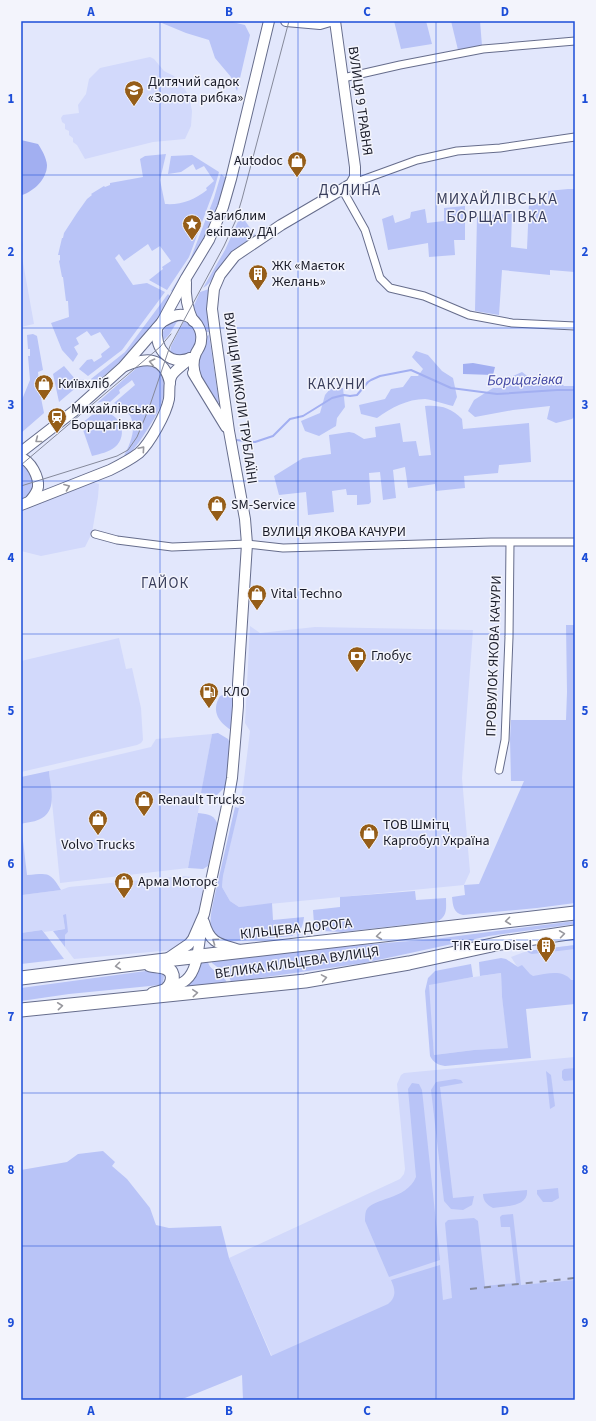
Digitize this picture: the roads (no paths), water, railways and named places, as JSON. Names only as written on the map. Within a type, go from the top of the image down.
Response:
[{"type":"highway","name":"КІЛЬЦЕВА ДОРОГА","points":[[24,977],[575,913]]},
{"type":"highway","name":"ВЕЛИКА КІЛЬЦЕВА ВУЛИЦЯ","points":[[21,1010],[304,981],[409,963],[501,942],[575,932]]},
{"type":"highway","points":[[141,963],[166,968],[170,971],[173,977],[172,982],[166,990],[142,998]]},
{"type":"main road","points":[[196,378],[193,363],[187,359],[169,358],[160,347],[156,336],[160,325],[209,240],[223,207],[269,21]]},
{"type":"main road","points":[[286,21],[320,24],[330,21]]},
{"type":"main road","name":"ВУЛИЦЯ 9 ТРАВНЯ","points":[[335,21],[355,167],[355,177],[347,187]]},
{"type":"main road","name":"ВУЛИЦЯ МИКОЛИ ТРУБЛАЇНІ","points":[[165,960],[189,944],[204,918],[232,778],[238,706],[238,684],[247,544],[245,519],[228,431],[212,309],[214,289],[229,262],[253,243],[299,214],[347,187]]},
{"type":"main road","points":[[186,278],[185,290],[187,306],[193,321]]},
{"type":"main road","points":[[21,452],[69,415],[123,367],[160,325],[169,318],[182,315],[188,317],[200,330],[202,336],[201,343],[174,373],[170,383],[168,400],[163,416],[153,434],[140,452],[123,464],[110,470],[26,503]]},
{"type":"main road","points":[[187,359],[196,378],[228,431]]},
{"type":"main road","points":[[123,367],[135,362],[149,360],[160,363],[166,371],[170,383]]},
{"type":"main road","points":[[21,458],[31,465],[38,485],[37,492],[26,503]]},
{"type":"main road","points":[[204,918],[206,932],[213,940],[218,944],[244,951]]},
{"type":"main road","points":[[166,990],[187,979],[195,966],[204,918]]},
{"type":"street","points":[[343,78],[483,48],[575,41]]},
{"type":"street","name":"ВУЛИЦЯ МИКОЛИ ТРУБЛАЇНІ","points":[[347,187],[417,160],[457,151],[500,148],[575,137]]},
{"type":"street","points":[[347,187],[365,230],[380,278],[390,288],[424,296],[469,315],[512,323],[575,326]]},
{"type":"street","name":"ВУЛИЦЯ ЯКОВА КАЧУРИ","points":[[95,534],[117,540],[172,547],[247,544],[283,548],[491,542],[575,542]]},
{"type":"street","name":"ПРОВУЛОК ЯКОВА КАЧУРИ","points":[[499,770],[505,732],[509,637],[510,543]]},
{"type":"waterway","name":"Борщагівка","points":[[236,440],[255,442],[273,436],[290,419],[303,416],[332,398],[344,395],[357,395],[371,380],[380,376],[411,370],[451,388],[497,394],[575,390]]},
{"type":"tram line","points":[[21,486],[117,456],[128,450],[137,437],[149,408],[170,346],[224,246],[235,222],[289,21]]},
{"type":"tram line","points":[[21,465],[160,347],[171,334]]},
{"type":"railway","points":[[470,1289],[575,1278]]},
{"type":"place","name":"Дитячий садок «Золота рибка»","points":[[134,107]]},
{"type":"place","name":"Autodoc","points":[[297,178]]},
{"type":"place","name":"Загиблим екіпажу ДАІ","points":[[192,241]]},
{"type":"place","name":"ЖК «Маєток Желань»","points":[[258,291]]},
{"type":"place","name":"Київхліб","points":[[44,401]]},
{"type":"place","name":"Михайлівська Борщагівка","points":[[57,434]]},
{"type":"place","name":"SM-Service","points":[[217,522]]},
{"type":"place","name":"Vital Techno","points":[[257,611]]},
{"type":"place","name":"Глобус","points":[[357,673]]},
{"type":"place","name":"КЛО","points":[[209,709]]},
{"type":"place","name":"Renault Trucks","points":[[144,817]]},
{"type":"place","name":"Volvo Trucks","points":[[98,836]]},
{"type":"place","name":"ТОВ Шмітц Каргобул Україна","points":[[369,850]]},
{"type":"place","name":"Арма Моторс","points":[[124,899]]},
{"type":"place","name":"TIR Euro Disel","points":[[546,963]]},
{"type":"district","name":"ДОЛИНА","points":[[350,190]]},
{"type":"district","name":"МИХАЙЛІВСЬКА БОРЩАГІВКА","points":[[497,208]]},
{"type":"district","name":"КАКУНИ","points":[[337,384]]},
{"type":"district","name":"ГАЙОК","points":[[165,583]]}]
